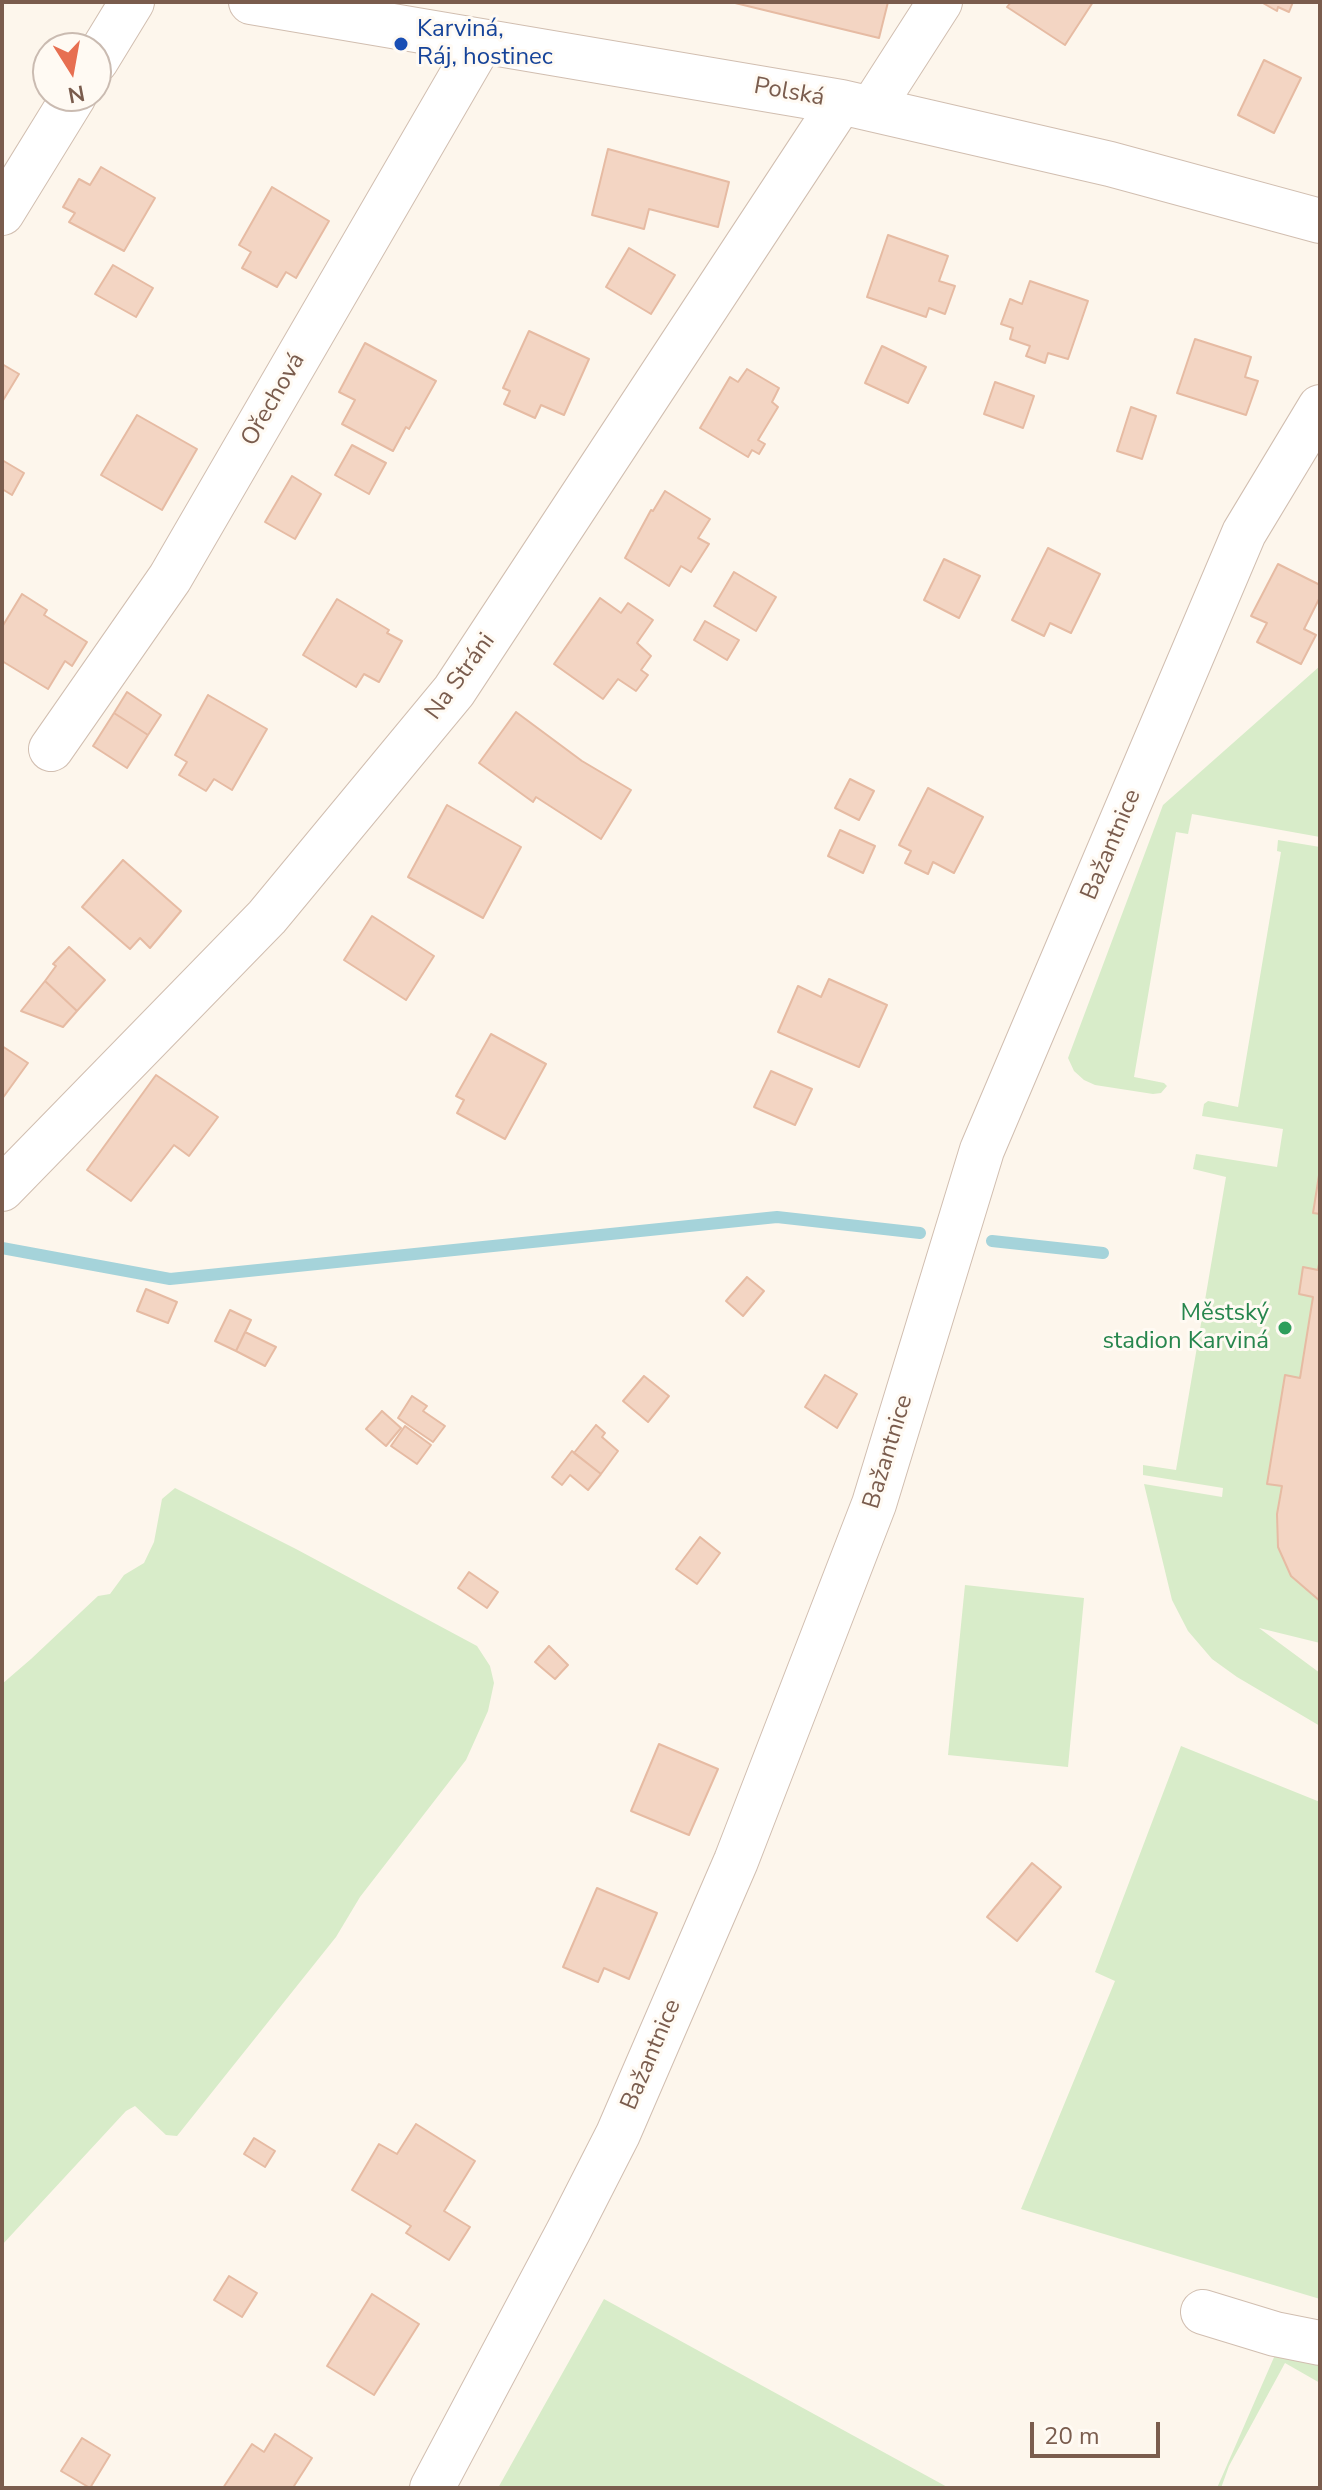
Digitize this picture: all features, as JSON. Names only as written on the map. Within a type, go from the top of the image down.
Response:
[{"type":"street","points":[[112,35],[132,2]]},
{"type":"street","name":"Polská","points":[[251,2],[856,105],[1124,168],[1320,221]]},
{"type":"street","name":"Na Stráni","points":[[2,1189],[267,917],[454,691],[856,105],[940,2]]},
{"type":"street","name":"Ořechová","points":[[51,749],[170,578],[481,42]]},
{"type":"street","points":[[2,213],[64,112]]},
{"type":"street","name":"Bažantnice","points":[[432,2488],[618,2134],[736,1861],[874,1504],[982,1150],[1244,533],[1320,407]]},
{"type":"street","points":[[1203,2312],[1275,2334],[1320,2343]]},
{"type":"green space","points":[[1320,666],[1320,837],[1192,814],[1188,834],[1176,832],[1134,1077],[1167,1086],[1161,1093],[1153,1094],[1095,1085],[1084,1080],[1074,1071],[1068,1058],[1163,805]]},
{"type":"green space","points":[[1278,840],[1320,847],[1320,1643],[1259,1628],[1320,1673],[1320,1726],[1212,1659],[1188,1631],[1172,1600],[1144,1484],[1222,1497],[1223,1488],[1143,1475],[1143,1465],[1176,1470],[1226,1177],[1193,1169],[1196,1154],[1277,1167],[1283,1129],[1202,1116],[1204,1104],[1208,1101],[1238,1107],[1281,852],[1277,851]]},
{"type":"green space","points":[[175,1488],[477,1646],[490,1666],[494,1683],[488,1711],[466,1760],[360,1897],[336,1937],[177,2136],[166,2135],[135,2106],[126,2111],[2,2245],[2,1684],[98,1596],[110,1594],[124,1575],[144,1563],[154,1542],[162,1499]]},
{"type":"green space","points":[[965,1585],[1084,1598],[1068,1767],[948,1755]]},
{"type":"green space","points":[[1181,1746],[1320,1802],[1320,2299],[1021,2209],[1115,1981],[1095,1972]]},
{"type":"green space","points":[[604,2299],[949,2488],[498,2488]]},
{"type":"green space","points":[[1275,2355],[1320,2363],[1320,2383],[1285,2363],[1229,2466],[1221,2488],[1217,2488]]},
{"type":"building","points":[[731,2],[888,2],[879,38]]},
{"type":"building","points":[[1011,2],[1093,2],[1065,45],[1007,7]]},
{"type":"building","points":[[1261,2],[1293,2],[1289,12],[1278,7],[1277,11]]},
{"type":"building","points":[[1264,60],[1301,78],[1274,133],[1238,115]]},
{"type":"building","points":[[608,149],[729,182],[718,227],[649,209],[644,229],[592,215]]},
{"type":"building","points":[[101,167],[155,198],[124,251],[69,222],[75,213],[63,207],[79,179],[90,185]]},
{"type":"building","points":[[272,187],[329,221],[296,278],[286,272],[277,287],[242,268],[251,252],[239,245]]},
{"type":"building","points":[[888,235],[948,256],[939,281],[955,286],[945,314],[929,308],[926,317],[867,297]]},
{"type":"building","points":[[629,248],[675,275],[651,314],[606,287]]},
{"type":"building","points":[[113,265],[153,288],[136,317],[95,294]]},
{"type":"building","points":[[1030,281],[1088,301],[1068,359],[1048,353],[1045,363],[1026,356],[1030,346],[1010,339],[1013,328],[1001,324],[1010,299],[1022,304]]},
{"type":"building","points":[[529,331],[589,359],[564,415],[541,405],[535,418],[504,404],[510,391],[503,388]]},
{"type":"building","points":[[1195,339],[1251,357],[1245,377],[1258,381],[1246,415],[1177,393]]},
{"type":"building","points":[[365,343],[436,381],[393,451],[342,424],[355,400],[339,392]]},
{"type":"building","points":[[882,346],[926,367],[908,403],[865,383]]},
{"type":"building","points":[[2,364],[19,374],[2,402]]},
{"type":"building","points":[[747,369],[779,388],[772,402],[778,407],[758,440],[765,444],[759,454],[752,450],[748,457],[700,428],[730,377],[738,382]]},
{"type":"building","points":[[995,382],[1034,396],[1023,428],[984,414]]},
{"type":"building","points":[[1131,407],[1156,416],[1142,459],[1117,451]]},
{"type":"building","points":[[137,415],[197,449],[162,510],[101,475]]},
{"type":"building","points":[[352,445],[386,463],[369,494],[335,475]]},
{"type":"building","points":[[2,460],[24,473],[12,495],[2,489]]},
{"type":"building","points":[[292,476],[321,494],[295,539],[265,522]]},
{"type":"building","points":[[665,491],[710,519],[698,538],[709,544],[691,572],[681,566],[669,586],[625,558]]},
{"type":"building","points":[[1048,548],[1100,574],[1071,633],[1050,623],[1044,636],[1012,620]]},
{"type":"building","points":[[944,559],[980,576],[959,618],[924,600]]},
{"type":"building","points":[[1278,564],[1320,585],[1320,597],[1304,629],[1316,635],[1301,664],[1257,642],[1267,623],[1251,616]]},
{"type":"building","points":[[734,572],[776,597],[756,631],[714,606]]},
{"type":"building","points":[[22,594],[47,610],[44,615],[87,642],[72,666],[65,661],[48,689],[2,661],[2,627]]},
{"type":"building","points":[[600,598],[621,613],[628,603],[653,620],[637,643],[651,656],[641,670],[648,675],[636,691],[618,679],[603,699],[554,664]]},
{"type":"building","points":[[337,599],[402,641],[379,682],[364,674],[356,687],[303,655]]},
{"type":"building","points":[[705,621],[739,640],[727,660],[694,640]]},
{"type":"building","points":[[127,692],[161,715],[148,735],[114,713]]},
{"type":"building","points":[[208,695],[267,729],[232,790],[214,779],[206,791],[179,775],[187,762],[175,755]]},
{"type":"building","points":[[516,712],[582,761],[631,790],[601,839],[536,797],[533,802],[479,763]]},
{"type":"building","points":[[114,713],[148,735],[127,768],[93,746]]},
{"type":"building","points":[[850,779],[874,791],[859,820],[835,808]]},
{"type":"building","points":[[928,788],[983,817],[954,873],[933,862],[928,874],[905,863],[911,851],[899,845]]},
{"type":"building","points":[[447,805],[521,847],[483,918],[408,877]]},
{"type":"building","points":[[840,830],[875,846],[863,873],[828,856]]},
{"type":"building","points":[[123,860],[181,911],[150,948],[140,938],[130,949],[82,907]]},
{"type":"building","points":[[372,916],[434,956],[406,1000],[344,960]]},
{"type":"building","points":[[69,947],[105,980],[77,1011],[45,981],[56,966],[53,964]]},
{"type":"building","points":[[829,979],[887,1005],[859,1067],[778,1032],[798,986],[821,997]]},
{"type":"building","points":[[45,981],[77,1011],[63,1027],[21,1011]]},
{"type":"building","points":[[491,1034],[546,1064],[505,1139],[457,1113],[464,1100],[456,1096]]},
{"type":"building","points":[[2,1046],[28,1063],[2,1099]]},
{"type":"building","points":[[771,1071],[812,1089],[795,1125],[754,1107]]},
{"type":"building","points":[[156,1075],[218,1117],[189,1156],[174,1145],[131,1201],[87,1170]]},
{"type":"building","points":[[1320,1169],[1320,1214],[1313,1213]]},
{"type":"building","points":[[1320,1258],[1320,1601],[1291,1576],[1278,1547],[1277,1514],[1282,1486],[1267,1484],[1285,1375],[1300,1378],[1313,1297],[1299,1294],[1303,1267],[1318,1270]]},
{"type":"building","points":[[747,1277],[764,1291],[743,1316],[726,1301]]},
{"type":"building","points":[[146,1289],[177,1302],[168,1323],[137,1311]]},
{"type":"building","points":[[230,1310],[251,1320],[236,1351],[215,1341]]},
{"type":"building","points":[[245,1332],[276,1347],[265,1366],[236,1351]]},
{"type":"building","points":[[825,1375],[857,1394],[837,1428],[805,1407]]},
{"type":"building","points":[[644,1376],[669,1396],[648,1422],[623,1401]]},
{"type":"building","points":[[412,1396],[427,1406],[423,1411],[445,1426],[433,1442],[398,1418]]},
{"type":"building","points":[[382,1411],[401,1428],[386,1446],[366,1429]]},
{"type":"building","points":[[596,1425],[605,1433],[602,1437],[618,1451],[601,1474],[574,1453]]},
{"type":"building","points":[[405,1426],[431,1445],[417,1464],[391,1446]]},
{"type":"building","points":[[572,1451],[601,1474],[588,1490],[570,1475],[562,1485],[552,1477]]},
{"type":"building","points":[[700,1537],[720,1553],[697,1584],[676,1569]]},
{"type":"building","points":[[469,1572],[498,1592],[487,1608],[458,1588]]},
{"type":"building","points":[[549,1646],[568,1665],[555,1679],[535,1662]]},
{"type":"building","points":[[659,1744],[718,1769],[689,1835],[631,1811]]},
{"type":"building","points":[[1032,1863],[1061,1887],[1017,1941],[987,1917]]},
{"type":"building","points":[[597,1888],[657,1913],[629,1979],[604,1968],[598,1982],[563,1967]]},
{"type":"building","points":[[416,2124],[475,2161],[444,2211],[470,2227],[449,2260],[406,2233],[411,2226],[352,2190],[379,2144],[397,2154]]},
{"type":"building","points":[[254,2138],[275,2151],[265,2167],[244,2154]]},
{"type":"building","points":[[229,2276],[257,2293],[242,2317],[214,2300]]},
{"type":"building","points":[[372,2294],[419,2324],[374,2395],[327,2366]]},
{"type":"building","points":[[275,2434],[312,2458],[294,2486],[297,2488],[223,2488],[252,2444],[264,2452]]},
{"type":"building","points":[[82,2438],[110,2455],[90,2488],[61,2471]]},
{"type":"waterway","points":[[2,1248],[170,1279],[777,1217],[920,1233]]},
{"type":"waterway","points":[[992,1241],[1103,1253]]},
{"type":"place","name":"Karviná, Ráj, hostinec","points":[[401,44]]},
{"type":"place","name":"Městský stadion Karviná","points":[[1285,1328]]}]
